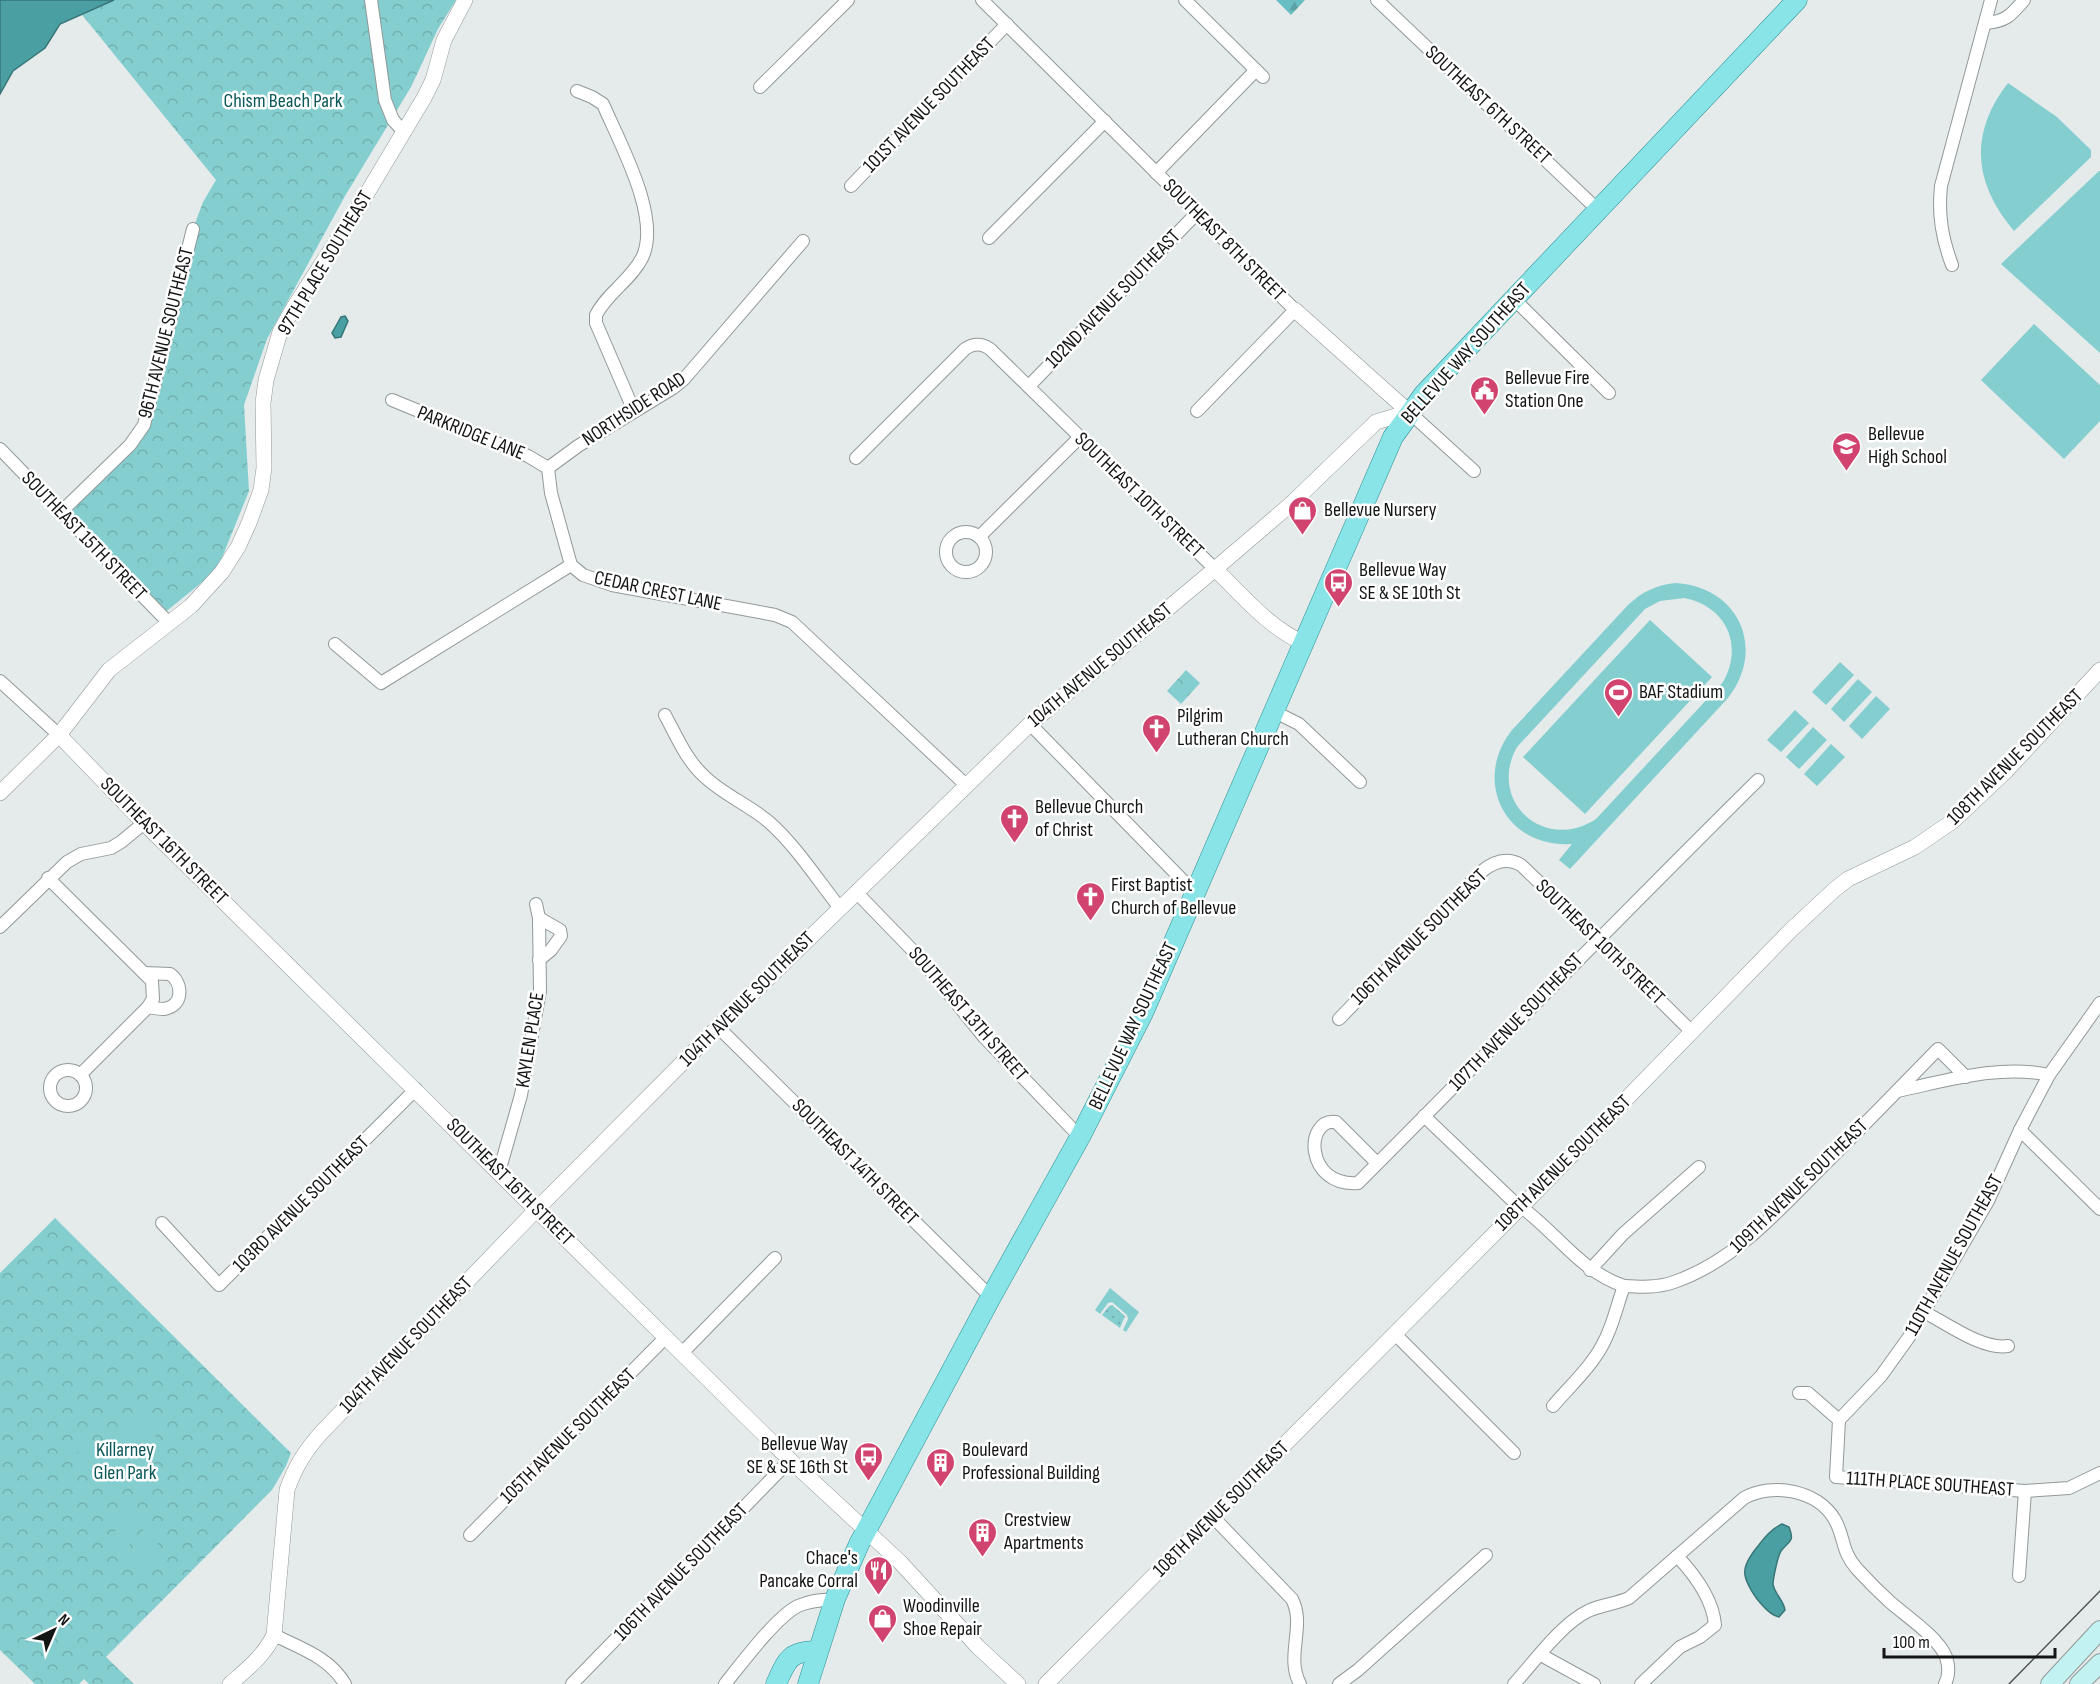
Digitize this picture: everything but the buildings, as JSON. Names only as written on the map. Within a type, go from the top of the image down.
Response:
[{"type":"main road","name":"BELLEVUE WAY SOUTHEAST","points":[[808,1684],[835,1599],[866,1531],[991,1297],[1080,1137],[1143,1013],[1393,436],[1409,412],[1797,0]]},
{"type":"main road","points":[[2050,1684],[2100,1630]]},
{"type":"main road","points":[[776,1684],[791,1656],[802,1651],[817,1651]]},
{"type":"main road","points":[[2079,1684],[2100,1663]]},
{"type":"street","points":[[371,0],[385,100],[393,120],[403,131]]},
{"type":"street","name":"97TH PLACE SOUTHEAST","points":[[0,792],[59,735],[110,670],[191,606],[222,572],[249,523],[261,490],[264,468],[263,403],[266,380],[280,332],[424,98],[433,80],[444,40],[465,0]]},
{"type":"street","points":[[760,87],[848,0]]},
{"type":"street","name":"SOUTHEAST 8TH STREET","points":[[982,0],[1295,310],[1474,471]]},
{"type":"street","points":[[1156,173],[1259,73],[1185,0]]},
{"type":"street","name":"SOUTHEAST 6TH STREET","points":[[1377,0],[1598,210]]},
{"type":"street","points":[[1952,265],[1944,244],[1940,223],[1938,207],[1941,186],[1991,0]]},
{"type":"street","points":[[1986,23],[2006,19],[2024,0]]},
{"type":"street","name":"101ST AVENUE SOUTHEAST","points":[[851,186],[1006,24]]},
{"type":"street","points":[[577,91],[603,104],[646,212],[648,226],[644,256],[596,315],[596,323],[634,411]]},
{"type":"street","points":[[989,238],[1105,121]]},
{"type":"street","name":"102ND AVENUE SOUTHEAST","points":[[1029,386],[1197,213]]},
{"type":"street","name":"96TH AVENUE SOUTHEAST","points":[[61,512],[130,445],[144,425],[193,229]]},
{"type":"street","name":"NORTHSIDE ROAD","points":[[548,468],[578,446],[674,388],[694,369],[803,241]]},
{"type":"street","points":[[1514,299],[1609,393]]},
{"type":"street","points":[[1197,411],[1295,310]]},
{"type":"street","name":"SOUTHEAST 10TH STREET","points":[[856,458],[965,349],[978,344],[990,349],[1029,386],[1276,627],[1288,636],[1304,643]]},
{"type":"street","name":"PARKRIDGE LANE","points":[[392,400],[528,456],[548,468]]},
{"type":"street","name":"104TH AVENUE SOUTHEAST","points":[[230,1684],[259,1658],[274,1635],[286,1490],[293,1470],[304,1453],[537,1209],[718,1027],[1030,724],[1291,504],[1376,422],[1409,412]]},
{"type":"street","points":[[980,537],[1080,437]]},
{"type":"street","name":"SOUTHEAST 15TH STREET","points":[[0,449],[169,623]]},
{"type":"street","points":[[548,468],[551,493],[571,565]]},
{"type":"street","name":"CEDAR CREST LANE","points":[[335,644],[381,683],[571,565],[583,575],[612,585],[775,615],[792,622],[966,785]]},
{"type":"street","name":"108TH AVENUE SOUTHEAST","points":[[1046,1684],[1395,1334],[1790,931],[1834,890],[1858,872],[1915,847],[1934,836],[1972,805],[2100,670]]},
{"type":"street","name":"SOUTHEAST 16TH STREET","points":[[0,681],[59,735],[144,823],[790,1460],[900,1562],[978,1647],[1018,1684]]},
{"type":"street","points":[[1273,711],[1299,724],[1360,782]]},
{"type":"street","points":[[665,715],[695,767],[719,788],[757,812],[781,834],[840,908]]},
{"type":"street","points":[[1030,724],[1195,893]]},
{"type":"street","name":"107TH AVENUE SOUTHEAST","points":[[1377,1163],[1336,1122],[1326,1123],[1315,1139],[1313,1148],[1320,1167],[1339,1182],[1358,1183],[1758,780]]},
{"type":"street","points":[[0,927],[48,878],[74,857],[111,848],[144,823]]},
{"type":"street","name":"SOUTHEAST 10TH STREET","points":[[1504,861],[1521,865],[1692,1032]]},
{"type":"street","name":"106TH AVENUE SOUTHEAST","points":[[1339,1019],[1481,872],[1487,867],[1504,861]]},
{"type":"street","points":[[48,878],[152,981],[153,999],[148,1007],[80,1075]]},
{"type":"street","name":"SOUTHEAST 13TH STREET","points":[[856,892],[920,958],[984,1038],[1080,1137]]},
{"type":"street","name":"KAYLEN PLACE","points":[[499,1172],[521,1095],[540,991],[539,918],[536,904]]},
{"type":"street","points":[[539,918],[560,930],[561,936],[551,950],[539,960]]},
{"type":"street","points":[[144,973],[170,974],[177,981],[180,991],[177,1001],[169,1007],[148,1007]]},
{"type":"street","points":[[1897,1092],[1966,1077],[2022,1070],[2049,1075],[2100,1003]]},
{"type":"street","name":"SOUTHEAST 14TH STREET","points":[[718,1027],[991,1297]]},
{"type":"street","name":"109TH AVENUE SOUTHEAST","points":[[1624,1286],[1660,1286],[1675,1282],[1713,1264],[1739,1247],[1938,1049],[1966,1077]]},
{"type":"street","name":"110TH AVENUE SOUTHEAST","points":[[1839,1420],[1881,1376],[1909,1337],[1988,1202],[2020,1130],[2049,1075]]},
{"type":"street","name":"103RD AVENUE SOUTHEAST","points":[[162,1223],[219,1285],[416,1089]]},
{"type":"street","points":[[1424,1116],[1590,1270],[1609,1281],[1624,1286],[1603,1345],[1587,1368],[1553,1406]]},
{"type":"street","points":[[2020,1130],[2100,1209]]},
{"type":"street","points":[[1590,1270],[1630,1227],[1699,1167]]},
{"type":"street","points":[[682,1353],[775,1258]]},
{"type":"street","points":[[1924,1312],[1986,1345],[1998,1348],[2008,1346]]},
{"type":"street","points":[[1395,1334],[1514,1453]]},
{"type":"street","name":"105TH AVENUE SOUTHEAST","points":[[470,1535],[666,1337]]},
{"type":"street","points":[[1799,1393],[1808,1393],[1839,1420]]},
{"type":"street","name":"111TH PLACE SOUTHEAST","points":[[1839,1420],[1836,1477],[2025,1491],[2069,1488],[2100,1473]]},
{"type":"street","name":"106TH AVENUE SOUTHEAST","points":[[572,1684],[790,1460]]},
{"type":"street","points":[[1514,1684],[1576,1618],[1598,1607],[1616,1604],[1629,1598],[1744,1498],[1760,1491],[1784,1489],[1813,1500],[1833,1517],[1851,1563],[1889,1601],[1934,1640],[1946,1656],[1948,1672],[1945,1684]]},
{"type":"street","name":"111TH PLACE SOUTHEAST","points":[[2019,1576],[2025,1491]]},
{"type":"street","points":[[1213,1516],[1286,1590],[1296,1606],[1297,1621],[1293,1659],[1294,1671],[1300,1684]]},
{"type":"street","points":[[1340,1684],[1486,1555]]},
{"type":"street","points":[[1641,1684],[1680,1647],[1700,1637],[1715,1625],[1714,1616],[1700,1586],[1677,1556]]},
{"type":"street","points":[[725,1684],[783,1617],[796,1607],[808,1602],[835,1599]]},
{"type":"street","points":[[274,1635],[320,1658],[339,1674],[345,1684]]},
{"type":"street","points":[[1541,1655],[1594,1684]]},
{"type":"green space","name":"Chism Beach Park","points":[[70,0],[456,0],[438,29],[411,87],[345,196],[267,339],[244,405],[249,491],[217,570],[163,614],[61,512],[138,435],[193,229],[203,202],[216,180]]},
{"type":"green space","points":[[1276,0],[1305,0],[1291,15]]},
{"type":"green space","points":[[2008,83],[2057,117],[2091,150],[2091,157],[2014,231],[1990,195],[1981,158],[1982,139],[1987,120],[1995,102]]},
{"type":"green space","points":[[2100,171],[2100,353],[2001,264]]},
{"type":"green space","points":[[2034,324],[2100,385],[2100,421],[2064,459],[1981,380]]},
{"type":"green space","points":[[1675,583],[1697,587],[1715,595],[1730,608],[1740,623],[1745,640],[1745,659],[1740,679],[1728,698],[1570,869],[1559,860],[1572,844],[1549,843],[1529,836],[1514,824],[1502,808],[1496,790],[1495,770],[1500,750],[1512,730],[1628,605],[1650,590]],"holes":[[[1684,598],[1699,602],[1720,618],[1731,641],[1732,654],[1723,682],[1596,819],[1576,828],[1558,830],[1540,825],[1526,816],[1515,802],[1509,786],[1510,767],[1517,747],[1645,609],[1660,601]]]},
{"type":"green space","points":[[1650,620],[1712,677],[1585,814],[1523,757]]},
{"type":"green space","points":[[1840,662],[1854,675],[1826,705],[1812,692]]},
{"type":"green space","points":[[1186,670],[1200,683],[1181,704],[1167,691]]},
{"type":"green space","points":[[1858,679],[1872,692],[1844,722],[1831,709]]},
{"type":"green space","points":[[1876,696],[1890,709],[1862,739],[1849,726]]},
{"type":"green space","points":[[1795,710],[1809,723],[1781,752],[1767,740]]},
{"type":"green space","points":[[1813,727],[1827,740],[1799,769],[1786,757]]},
{"type":"green space","points":[[1831,744],[1845,757],[1817,786],[1804,774]]},
{"type":"green space","name":"Killarney Glen Park","points":[[55,1218],[291,1453],[272,1490],[106,1657],[134,1684],[89,1684],[84,1679],[79,1684],[35,1684],[0,1650],[0,1273]]},
{"type":"green space","points":[[1110,1288],[1139,1312],[1126,1332],[1123,1330],[1128,1319],[1127,1315],[1112,1302],[1108,1303],[1100,1314],[1095,1310]]},
{"type":"green space","points":[[1112,1305],[1125,1316],[1120,1328],[1102,1315]]},
{"type":"green space","points":[[134,1408],[162,1421],[147,1456],[119,1442]]},
{"type":"green space","points":[[81,1439],[119,1449],[128,1457],[129,1465],[123,1483],[83,1460],[76,1445]]},
{"type":"green space","points":[[124,1513],[141,1521],[124,1557],[107,1549]]},
{"type":"green space","points":[[146,1523],[163,1531],[147,1567],[130,1560]]},
{"type":"shaded area","points":[[0,0],[114,0],[60,24],[45,48],[13,71],[0,94]]},
{"type":"shaded area","points":[[345,316],[348,321],[341,337],[335,338],[332,333],[341,317]]},
{"type":"shaded area","points":[[1782,1524],[1789,1527],[1791,1536],[1790,1541],[1780,1553],[1774,1577],[1774,1587],[1785,1610],[1779,1617],[1770,1612],[1757,1599],[1748,1584],[1745,1572],[1748,1560],[1758,1546],[1771,1531]]},
{"type":"tram line","points":[[2009,1684],[2100,1591]]},
{"type":"place","name":"Bellevue Fire Station One","points":[[1484,416]]},
{"type":"place","name":"Bellevue High School","points":[[1847,472]]},
{"type":"place","name":"Bellevue Nursery","points":[[1303,536]]},
{"type":"place","name":"Bellevue Way SE & SE 10th St","points":[[1338,608]]},
{"type":"place","name":"BAF Stadium","points":[[1618,718]]},
{"type":"place","name":"Pilgrim Lutheran Church","points":[[1156,754]]},
{"type":"place","name":"Bellevue Church of Christ","points":[[1014,844]]},
{"type":"place","name":"First Baptist Church of Bellevue","points":[[1090,922]]},
{"type":"place","name":"Bellevue Way SE & SE 16th St","points":[[869,1482]]},
{"type":"place","name":"Boulevard Professional Building","points":[[941,1488]]},
{"type":"place","name":"Crestview Apartments","points":[[983,1558]]},
{"type":"place","name":"Chace's Pancake Corral","points":[[879,1596]]},
{"type":"place","name":"Woodinville Shoe Repair","points":[[882,1644]]}]
